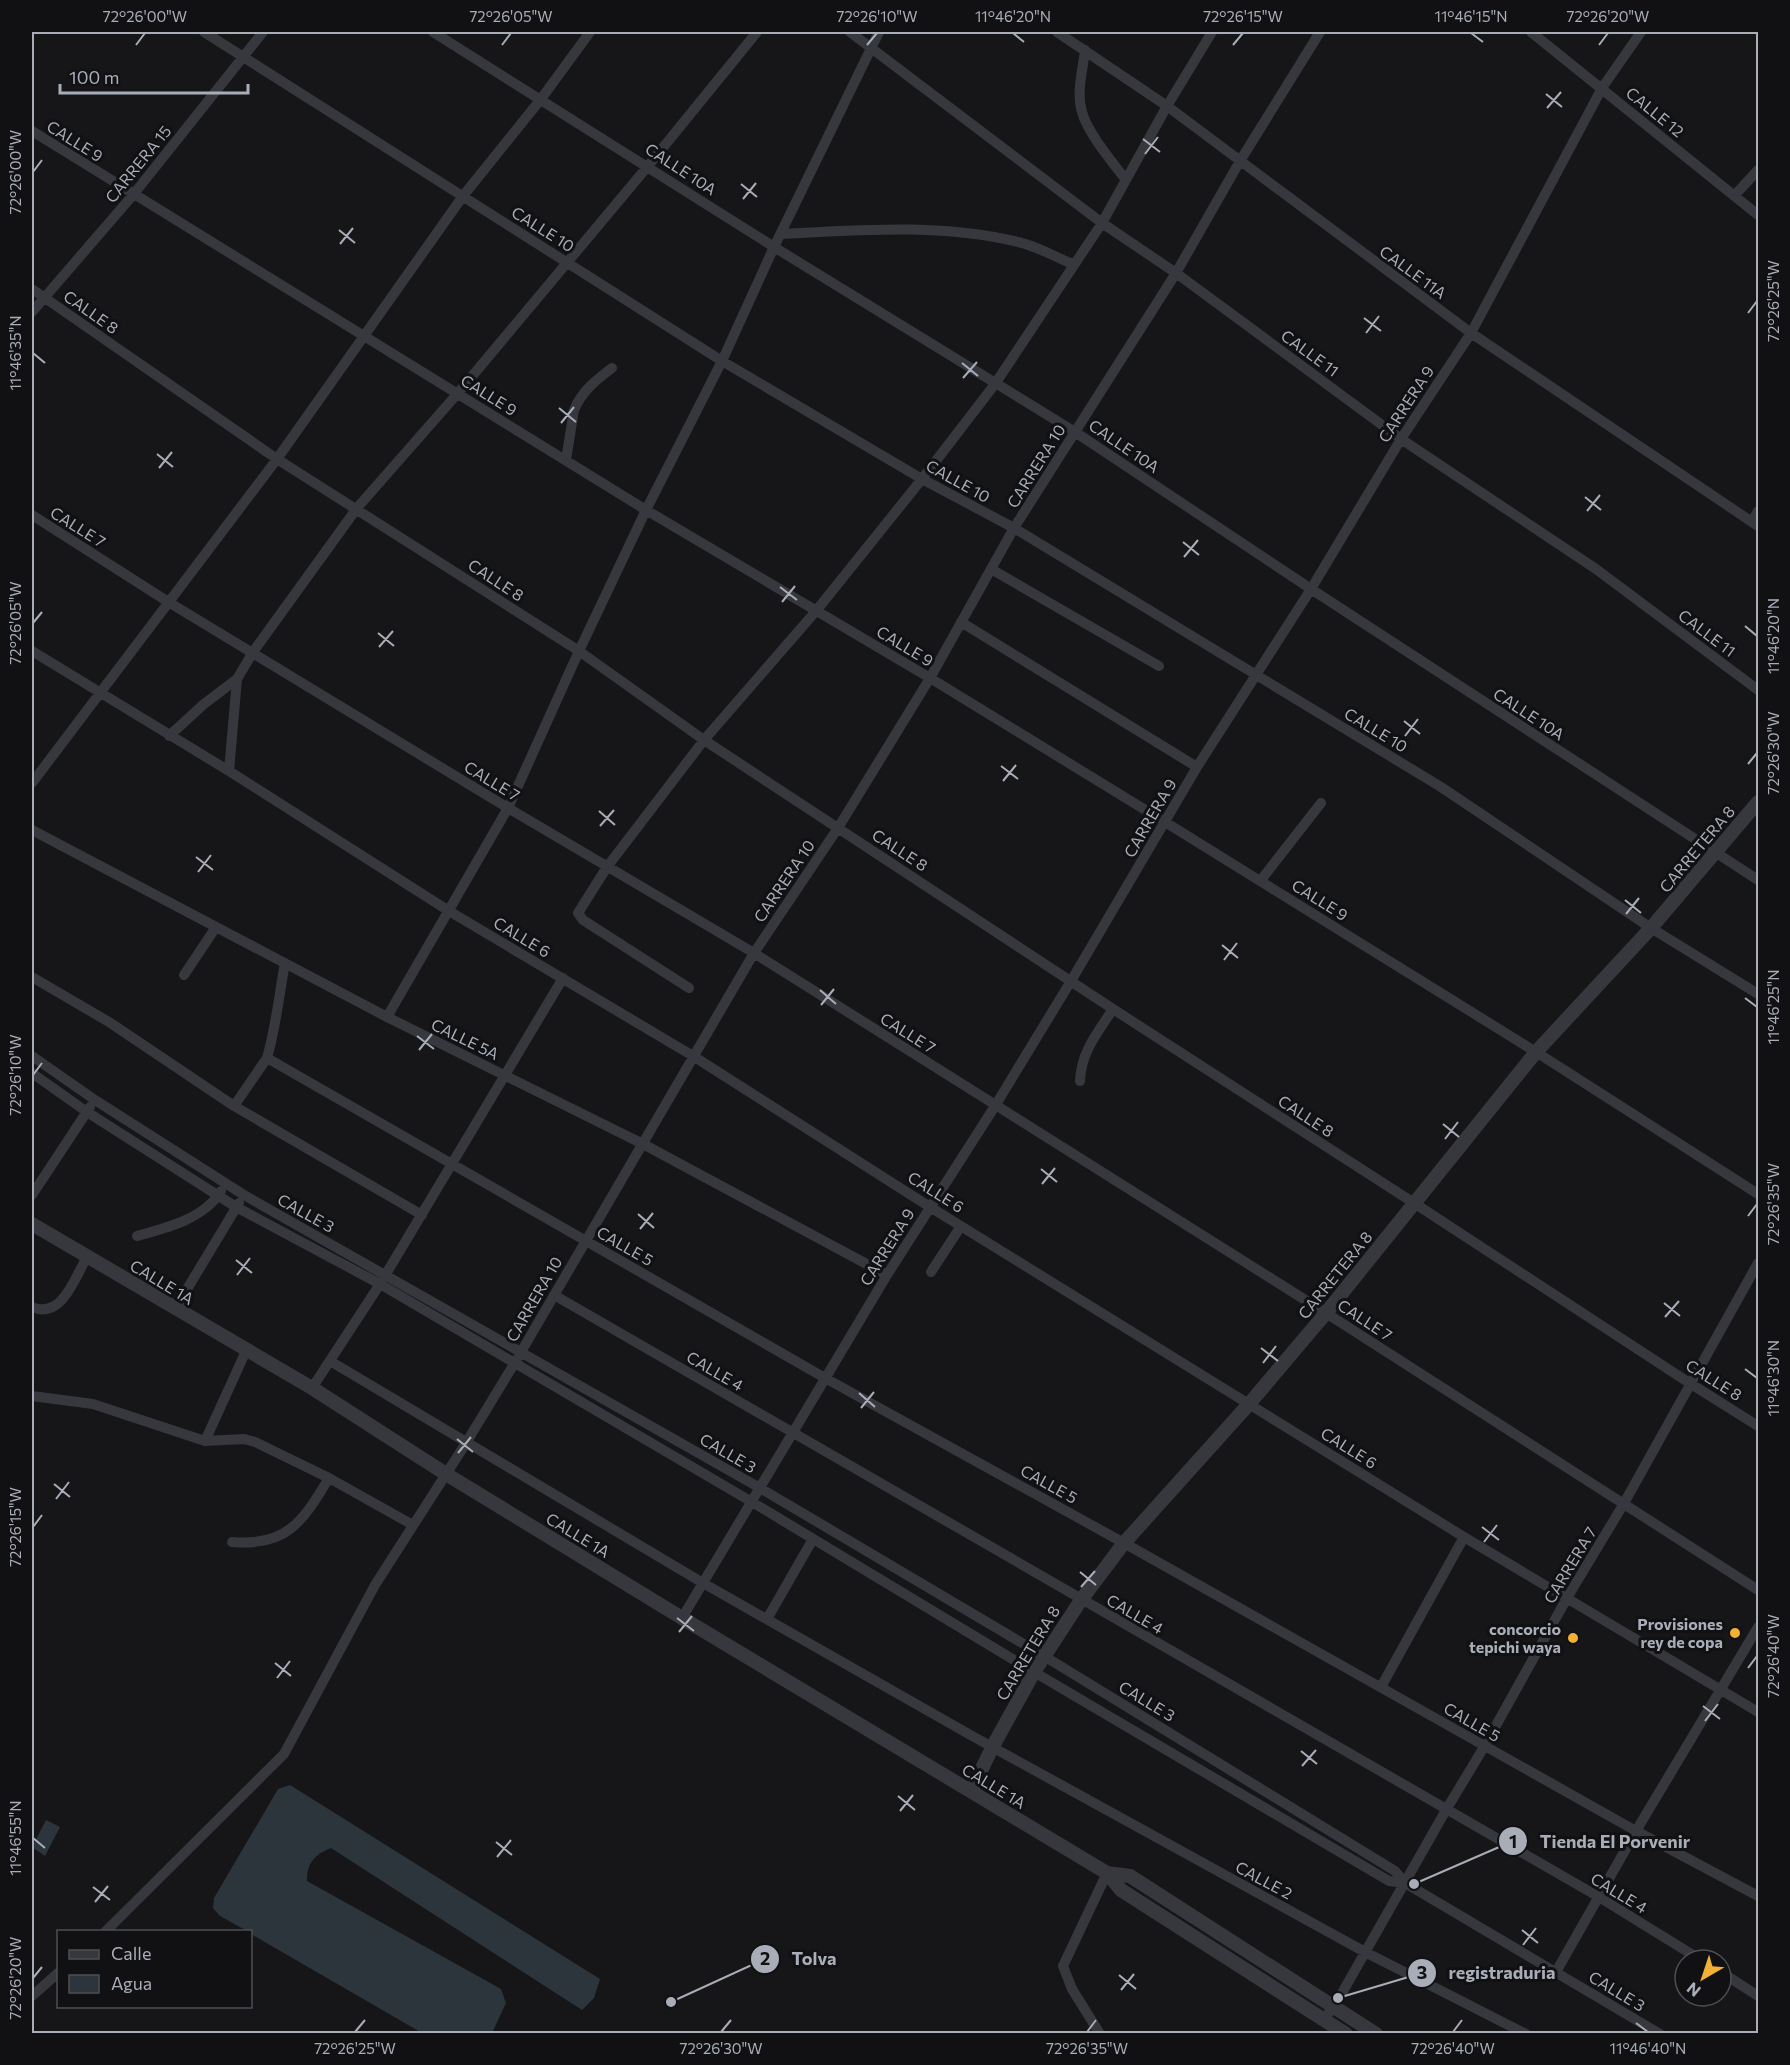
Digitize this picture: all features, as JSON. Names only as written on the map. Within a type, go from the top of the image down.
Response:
[{"type":"street","name":"CALLE 10","points":[[204,32],[722,361],[922,479],[1014,528],[1441,787],[1651,928],[1758,994]]},
{"type":"street","name":"CARRERA 15","points":[[32,312],[133,195],[263,32]]},
{"type":"street","name":"CALLE 10A","points":[[433,32],[774,247],[1075,432],[1311,589],[1758,880]]},
{"type":"street","points":[[32,783],[277,459],[463,196],[541,99],[590,32]]},
{"type":"street","points":[[169,736],[204,704],[237,679],[253,652],[357,508],[458,393],[757,32]]},
{"type":"street","name":"CALLE 11","points":[[850,32],[1102,223],[1176,273],[1401,439],[1596,569],[1758,690]]},
{"type":"street","points":[[387,1017],[508,808],[646,510],[722,361],[774,247],[879,32]]},
{"type":"street","name":"CALLE 11A","points":[[1057,32],[1167,106],[1471,333],[1755,524]]},
{"type":"street","points":[[689,988],[578,916],[578,913],[607,867],[704,740],[816,610],[995,384],[1102,223],[1167,106],[1212,32]]},
{"type":"street","name":"CARRERA 10","points":[[107,1930],[284,1754],[375,1585],[514,1364],[754,953],[838,828],[930,678],[1014,528],[1176,273],[1240,161],[1320,32]]},
{"type":"street","name":"CALLE 12","points":[[1531,32],[1758,216]]},
{"type":"street","name":"CARRERA 9","points":[[682,1618],[887,1275],[995,1106],[1071,981],[1197,767],[1311,589],[1401,439],[1471,333],[1602,88],[1641,32]]},
{"type":"street","points":[[1084,50],[1080,91],[1082,112],[1087,124],[1126,180]]},
{"type":"street","name":"CALLE 9","points":[[32,131],[646,510],[930,678],[1261,880],[1758,1194]]},
{"type":"street","points":[[1734,196],[1758,170]]},
{"type":"street","points":[[781,234],[919,228],[976,234],[1020,242],[1073,264]]},
{"type":"street","name":"CALLE 8","points":[[32,289],[277,459],[579,651],[704,740],[1113,1010],[1758,1426]]},
{"type":"street","points":[[566,460],[577,403],[584,392],[612,368]]},
{"type":"street","points":[[1755,524],[1758,511]]},
{"type":"street","name":"CALLE 7","points":[[32,515],[170,603],[508,808],[754,953],[1326,1312],[1758,1590]]},
{"type":"street","points":[[991,569],[1159,666]]},
{"type":"street","points":[[961,622],[1197,767]]},
{"type":"street","name":"CALLE 6","points":[[32,651],[229,771],[449,911],[693,1056],[930,1207],[1464,1537],[1758,1712]]},
{"type":"street","points":[[229,771],[237,679]]},
{"type":"street","name":"CARRETERA 8","points":[[971,1791],[1034,1672],[1081,1600],[1124,1543],[1249,1404],[1536,1052],[1651,928],[1758,802]]},
{"type":"street","points":[[1261,880],[1321,803]]},
{"type":"street","name":"CALLE 5A","points":[[32,830],[387,1017],[643,1144],[887,1275]]},
{"type":"street","points":[[184,975],[216,927]]},
{"type":"street","points":[[234,1106],[267,1058],[285,963]]},
{"type":"street","points":[[32,977],[109,1022],[234,1106],[422,1215]]},
{"type":"street","points":[[312,1388],[453,1165],[563,978]]},
{"type":"street","points":[[1080,1081],[1080,1069],[1088,1048],[1113,1010]]},
{"type":"street","name":"CALLE 3","points":[[32,1056],[94,1100],[514,1364],[752,1502],[1034,1672],[1389,1881],[1404,1883],[1660,2034]]},
{"type":"street","name":"CALLE 5","points":[[267,1058],[825,1378],[1124,1543],[1484,1747],[1758,1896]]},
{"type":"street","name":"CALLE 3","points":[[32,1074],[236,1207],[521,1352],[760,1488],[1044,1656],[1395,1870],[1404,1883]]},
{"type":"street","points":[[32,1195],[94,1100]]},
{"type":"street","points":[[137,1236],[175,1225],[210,1205],[226,1184]]},
{"type":"street","points":[[175,1309],[244,1195]]},
{"type":"street","name":"CALLE 1A","points":[[32,1224],[312,1388],[446,1474],[682,1618],[1107,1873],[1121,1890],[1346,2034]]},
{"type":"street","points":[[931,1272],[961,1226]]},
{"type":"street","points":[[32,1307],[47,1310],[56,1307],[63,1300],[87,1257]]},
{"type":"street","name":"CARRERA 7","points":[[1324,2020],[1623,1505],[1758,1263]]},
{"type":"street","name":"CALLE 4","points":[[554,1295],[1599,1897],[1682,1948]]},
{"type":"street","points":[[205,1442],[246,1351]]},
{"type":"street","name":"CALLE 2","points":[[330,1361],[703,1583],[974,1737],[1365,1952],[1526,2034]]},
{"type":"street","points":[[32,1396],[93,1404],[205,1442],[244,1439],[255,1442],[329,1478],[413,1525]]},
{"type":"street","points":[[232,1542],[251,1544],[270,1541],[292,1527],[302,1520],[329,1478]]},
{"type":"street","points":[[1381,1687],[1464,1537]]},
{"type":"street","points":[[766,1619],[813,1539]]},
{"type":"street","points":[[1556,1972],[1636,1831],[1758,1627]]},
{"type":"street","points":[[1100,2034],[1072,1989],[1063,1966],[1107,1873]]},
{"type":"street","name":"CALLE 1A","points":[[1107,1873],[1130,1876],[1376,2034]]},
{"type":"street","points":[[32,1996],[57,1974]]},
{"type":"street","points":[[1733,1980],[1758,1996]]},
{"type":"street","points":[[1501,2034],[1508,2023]]},
{"type":"water","points":[[290,1785],[600,1979],[594,1998],[582,2010],[331,1848],[320,1854],[310,1864],[307,1881],[501,1989],[506,2003],[492,2033],[422,2033],[252,1935],[252,1930],[245,1930],[220,1916],[213,1908],[214,1898],[278,1789]]},
{"type":"water","points":[[46,1820],[60,1827],[45,1856],[32,1847]]},
{"type":"place","name":"Provisiones rey de copa","points":[[1735,1633]]},
{"type":"place","name":"concorcio tepichi waya","points":[[1573,1638]]},
{"type":"place","name":"Tienda El Porvenir","points":[[1414,1884]]},
{"type":"place","name":"registraduria","points":[[1338,1998]]},
{"type":"place","name":"Tolva","points":[[671,2002]]}]
